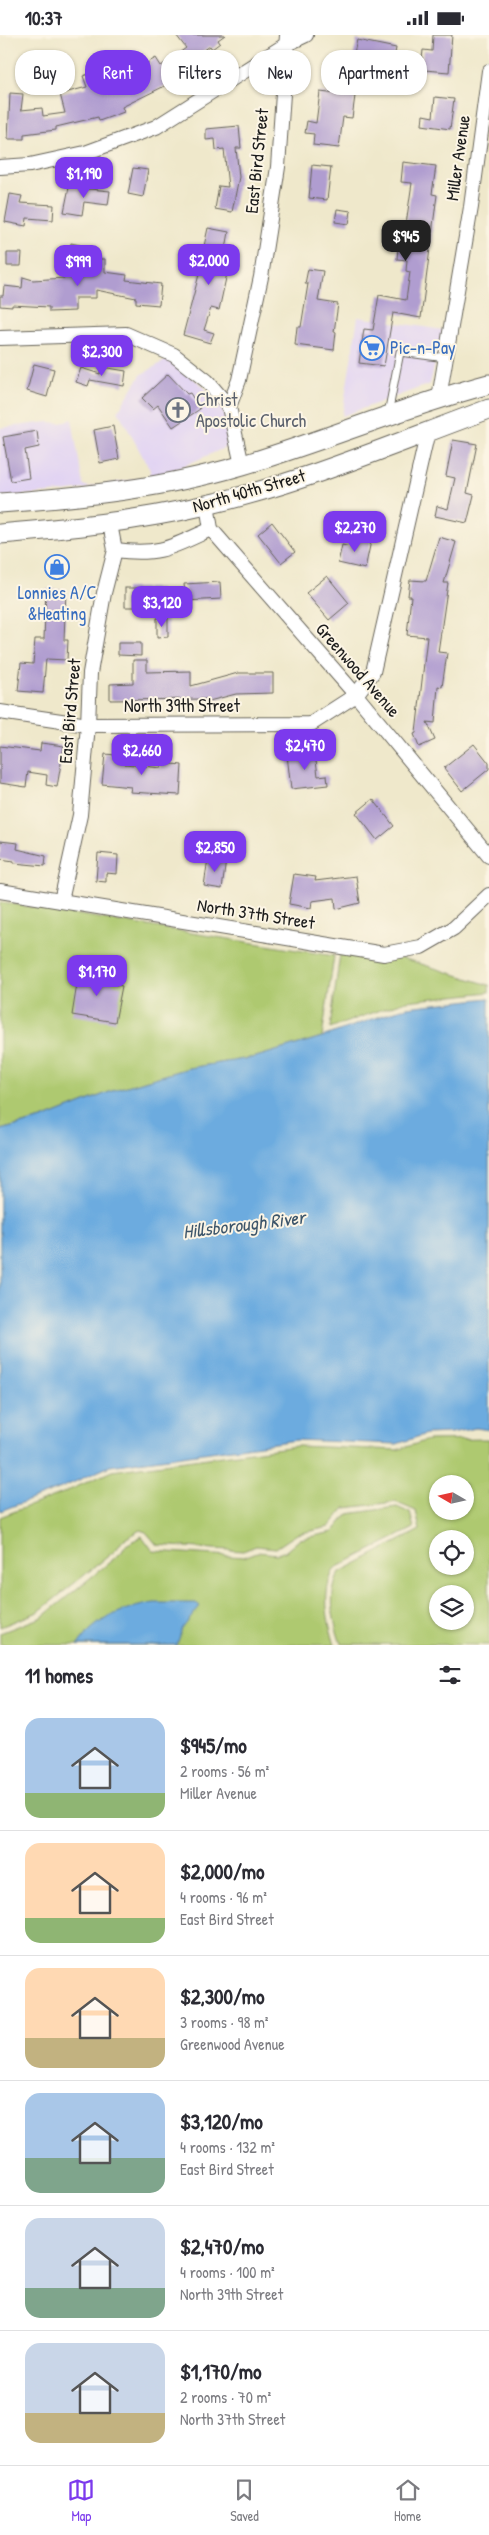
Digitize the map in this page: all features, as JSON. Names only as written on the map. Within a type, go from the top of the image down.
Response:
[{"type":"main road","name":"North 40th Street","points":[[0,503],[64,499],[156,485],[242,465],[388,417],[439,397],[489,384]]},
{"type":"main road","name":"North 40th Street","points":[[0,535],[110,524],[207,505],[307,476],[489,409]]},
{"type":"street","points":[[0,167],[30,165],[85,153],[156,127],[286,38],[306,35]]},
{"type":"street","name":"East Bird Street","points":[[229,407],[239,380],[261,277],[278,167],[286,38]]},
{"type":"street","name":"Miller Avenue","points":[[439,397],[470,207],[489,71]]},
{"type":"street","points":[[0,338],[126,334],[174,355],[208,381],[229,407],[242,465]]},
{"type":"street","points":[[356,695],[373,672],[428,431]]},
{"type":"street","points":[[115,550],[137,553],[164,550],[211,529],[207,505]]},
{"type":"street","name":"East Bird Street","points":[[61,901],[80,815],[88,725],[90,673],[104,593],[115,550],[110,524]]},
{"type":"street","name":"Greenwood Avenue","points":[[211,529],[356,695],[489,856]]},
{"type":"street","name":"North 39th Street","points":[[0,713],[88,725],[311,724],[356,695]]},
{"type":"street","name":"North 37th Street","points":[[0,891],[384,955],[421,947],[429,943],[454,928],[489,895]]},
{"type":"lane","points":[[388,417],[400,352],[446,358]]},
{"type":"shaded area","points":[[358,317],[443,330],[430,384],[342,416]]},
{"type":"shaded area","points":[[168,359],[202,385],[223,409],[231,445],[154,479],[63,492],[0,497],[0,428],[48,422],[61,423],[72,419],[83,485],[89,487],[149,477],[150,470],[118,411],[141,375]]},
{"type":"green space","points":[[0,902],[334,956],[322,1037],[256,1057],[189,1068],[117,1089],[42,1119],[0,1130]]},
{"type":"green space","points":[[340,954],[383,961],[402,958],[489,985],[489,992],[406,1001],[330,1028]]},
{"type":"green space","points":[[489,1439],[489,1645],[341,1644],[334,1617],[332,1598],[340,1572],[420,1530],[416,1511],[395,1502],[345,1508],[329,1527],[297,1534],[276,1548],[256,1546],[243,1551],[157,1545],[146,1532],[140,1530],[123,1540],[116,1550],[38,1612],[0,1627],[0,1517],[63,1493],[112,1471],[297,1446],[397,1450],[428,1440]]},
{"type":"green space","points":[[397,1507],[410,1513],[414,1528],[335,1568],[328,1586],[327,1606],[335,1645],[0,1645],[0,1633],[42,1617],[121,1553],[126,1545],[142,1536],[153,1551],[244,1557],[257,1552],[277,1554],[286,1551],[300,1539],[333,1532],[348,1514]]},
{"type":"water","name":"Hillsborough River","points":[[489,998],[489,1430],[476,1428],[451,1433],[426,1434],[397,1444],[296,1440],[110,1466],[61,1488],[0,1511],[0,1130],[42,1119],[117,1089],[189,1068],[256,1057],[322,1037],[407,1007]]},
{"type":"water","points":[[154,1603],[196,1603],[200,1606],[182,1629],[177,1645],[78,1645],[93,1628],[111,1616],[121,1611]]},
{"type":"building","points":[[176,35],[225,35],[218,40],[220,43],[212,49],[210,46],[204,50],[183,50],[186,48]]},
{"type":"building","points":[[433,35],[452,35],[449,72],[427,70],[427,50],[432,51]]},
{"type":"building","points":[[357,40],[396,48],[396,50],[355,50]]},
{"type":"building","points":[[156,58],[161,66],[161,88],[151,93],[151,61]]},
{"type":"building","points":[[85,88],[85,95],[146,95],[122,107],[124,112],[99,121],[98,117],[56,127],[56,130],[24,134],[24,139],[8,139],[10,93],[23,95],[21,110],[42,108],[43,116],[65,113],[60,95],[75,95],[75,90]]},
{"type":"building","points":[[320,92],[321,95],[355,96],[352,118],[343,117],[339,148],[313,145],[314,134],[305,133],[307,121],[316,123]]},
{"type":"building","points":[[435,97],[454,99],[450,129],[422,125],[423,115],[433,117]]},
{"type":"building","points":[[239,126],[241,148],[236,148],[239,177],[232,212],[215,209],[219,186],[228,187],[224,149],[216,150],[215,139],[206,140],[206,129]]},
{"type":"building","points":[[403,162],[436,166],[432,194],[437,195],[421,318],[393,313],[384,366],[359,363],[364,329],[373,330],[379,295],[406,300],[410,272],[406,271],[407,260],[397,259],[400,223],[406,224],[412,183],[401,182]]},
{"type":"building","points":[[312,165],[331,167],[327,200],[309,198]]},
{"type":"building","points":[[133,168],[148,170],[143,197],[128,194]]},
{"type":"building","points":[[69,187],[110,191],[108,205],[84,202],[82,215],[64,212]]},
{"type":"building","points":[[10,194],[22,196],[20,203],[54,205],[53,220],[27,218],[26,226],[5,222]]},
{"type":"building","points":[[337,209],[351,211],[349,224],[335,222]]},
{"type":"building","points":[[208,228],[229,232],[225,254],[231,255],[219,310],[211,308],[204,330],[214,333],[210,343],[183,335],[201,267],[207,268],[211,247],[204,246]]},
{"type":"building","points":[[71,243],[80,245],[78,259],[105,259],[105,272],[127,275],[126,280],[161,284],[159,305],[136,303],[136,298],[96,290],[96,298],[75,298],[75,311],[49,312],[49,307],[0,306],[0,296],[3,296],[4,286],[22,288],[23,277],[33,280],[65,278]]},
{"type":"building","points":[[7,253],[22,253],[21,266],[7,266]]},
{"type":"building","points":[[308,269],[323,271],[318,301],[338,304],[334,332],[336,332],[334,350],[295,345],[297,327],[301,327],[308,284],[305,284]]},
{"type":"building","points":[[34,364],[54,369],[47,397],[27,391]]},
{"type":"building","points":[[102,367],[126,371],[124,386],[90,380],[88,386],[76,382],[81,368],[100,374]]},
{"type":"building","points":[[168,374],[187,394],[190,393],[200,409],[173,427],[158,405],[153,409],[142,398]]},
{"type":"building","points":[[113,426],[119,459],[100,463],[94,430]]},
{"type":"building","points":[[37,431],[39,447],[25,450],[29,478],[11,481],[3,437]]},
{"type":"building","points":[[453,440],[477,444],[467,493],[474,495],[467,523],[435,516],[437,506],[448,509],[455,478],[446,476]]},
{"type":"building","points":[[272,522],[295,552],[281,563],[258,534]]},
{"type":"building","points":[[353,537],[371,541],[365,569],[338,563],[342,545],[351,547]]},
{"type":"building","points":[[439,537],[456,542],[444,583],[448,583],[438,652],[447,653],[442,687],[438,686],[435,723],[427,722],[435,740],[419,747],[414,734],[416,733],[427,637],[407,635],[411,596],[408,596],[410,580],[426,581]]},
{"type":"building","points":[[327,576],[349,603],[329,620],[306,593]]},
{"type":"building","points":[[220,582],[221,599],[186,601],[184,584]]},
{"type":"building","points":[[125,588],[160,588],[160,607],[125,607]]},
{"type":"building","points":[[46,589],[66,590],[64,640],[68,640],[67,660],[46,659],[43,693],[18,691],[21,663],[33,664],[35,639],[44,639]]},
{"type":"building","points":[[157,618],[168,618],[168,637],[157,638]]},
{"type":"building","points":[[118,643],[141,643],[141,656],[118,655]]},
{"type":"building","points":[[133,660],[147,660],[147,672],[191,671],[191,686],[238,673],[273,673],[273,693],[236,694],[209,701],[208,699],[110,700],[110,684],[133,683]]},
{"type":"building","points":[[41,743],[64,746],[57,787],[46,785],[47,775],[28,772],[26,787],[0,783],[0,746],[40,751]]},
{"type":"building","points":[[474,744],[489,763],[489,769],[462,791],[444,768]]},
{"type":"building","points":[[315,752],[318,776],[327,775],[328,785],[291,789],[287,755]]},
{"type":"building","points":[[105,754],[126,756],[125,764],[161,768],[162,763],[182,765],[180,795],[130,792],[131,787],[102,784]]},
{"type":"building","points":[[373,799],[394,826],[377,840],[356,813]]},
{"type":"building","points":[[0,841],[18,843],[17,849],[46,856],[45,866],[14,863],[14,861],[0,859]]},
{"type":"building","points":[[98,853],[118,855],[117,874],[106,873],[106,882],[96,881]]},
{"type":"building","points":[[208,858],[226,860],[222,889],[204,886]]},
{"type":"building","points":[[294,874],[316,877],[315,881],[356,876],[360,903],[336,909],[335,898],[312,901],[311,908],[289,904]]},
{"type":"building","points":[[88,970],[114,975],[113,984],[122,986],[115,1022],[72,1015],[78,978],[87,979]]},
{"type":"place","name":"Pic-n-Pay","points":[[372,348]]},
{"type":"place","name":"Christ Apostolic Church","points":[[178,410]]},
{"type":"place","name":"Lonnies A/C &Heating","points":[[57,567]]}]
